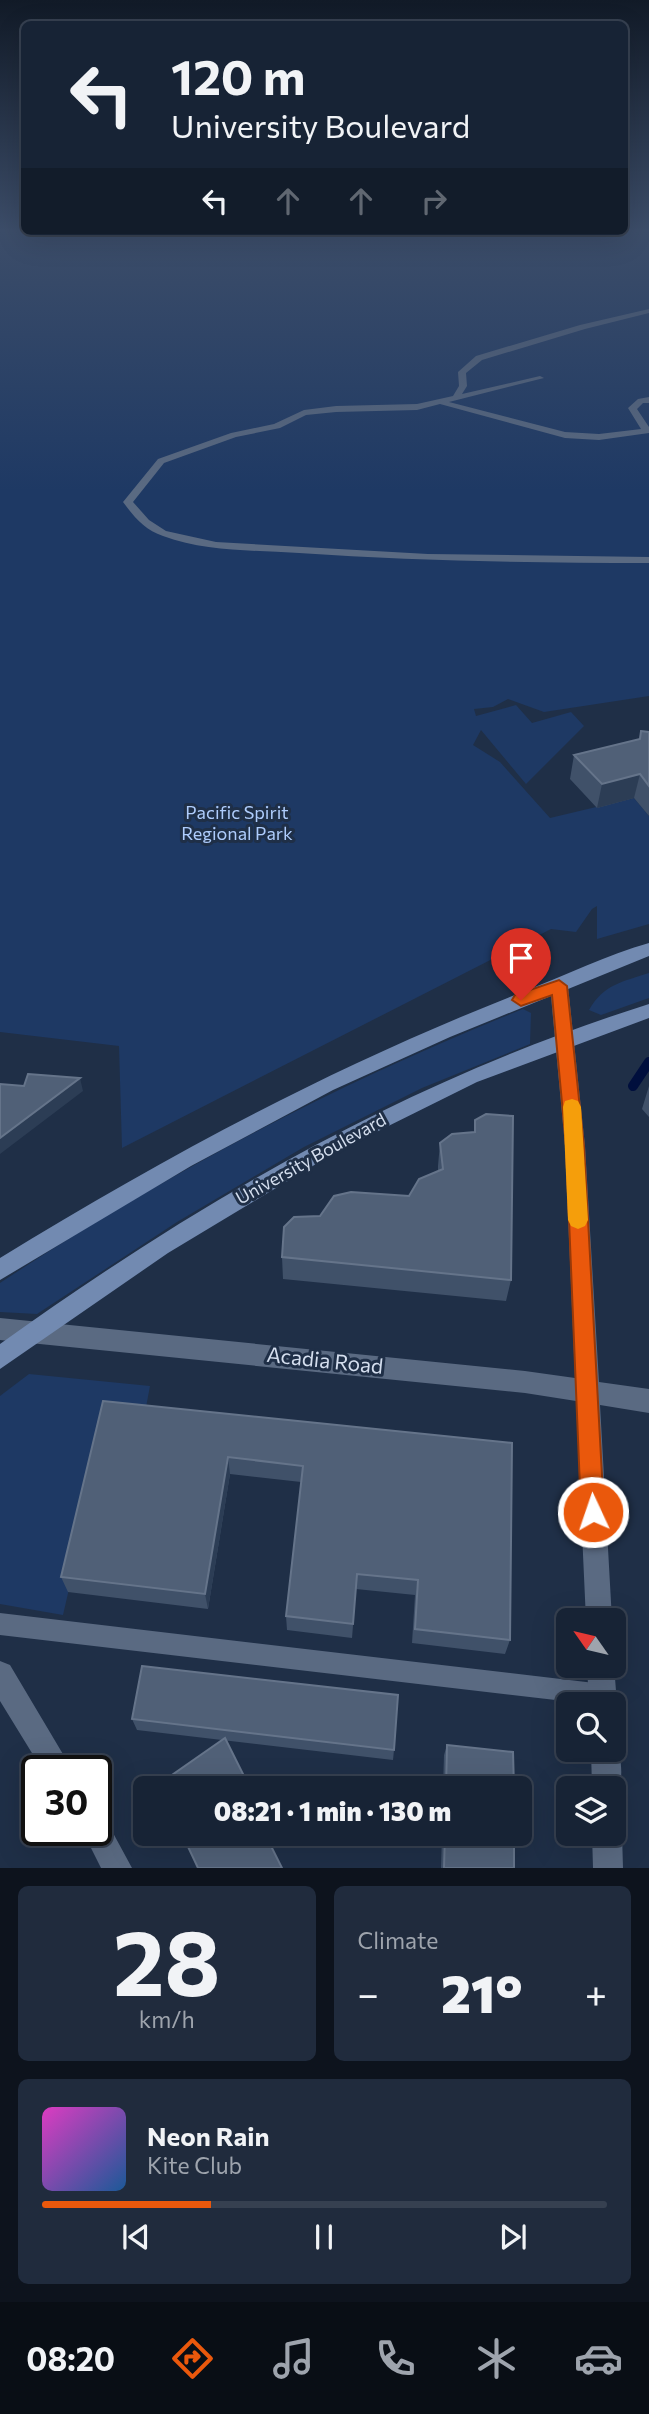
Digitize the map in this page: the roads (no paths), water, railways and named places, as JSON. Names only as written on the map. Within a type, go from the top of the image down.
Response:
[{"type":"main road","points":[[0,1270],[162,1172],[259,1119],[428,1038],[649,949]]},
{"type":"main road","name":"University Boulevard","points":[[0,1358],[181,1233],[314,1153],[446,1088],[566,1039],[649,1011]]},
{"type":"street","points":[[559,986],[575,1146],[598,1608]]},
{"type":"street","name":"Acadia Road","points":[[0,1329],[525,1382],[649,1401]]},
{"type":"street","points":[[0,1675],[50,1755]]},
{"type":"street","points":[[105,1846],[117,1868]]},
{"type":"street","points":[[607,1846],[608,1868]]},
{"type":"lane","points":[[457,396],[463,386],[462,372],[480,358],[624,317]]},
{"type":"lane","points":[[540,378],[417,407],[335,409],[304,413],[277,426],[220,439],[161,461],[128,502],[137,515],[168,535],[213,544],[363,555],[495,560],[649,560]]},
{"type":"lane","points":[[443,403],[565,435],[599,437],[648,430],[632,408],[641,401],[649,400]]},
{"type":"lane","points":[[0,1623],[556,1694]]},
{"type":"waterway","points":[[633,1086],[649,1062]]},
{"type":"park label","name":"Pacific Spirit Regional Park","points":[[237,823]]}]
